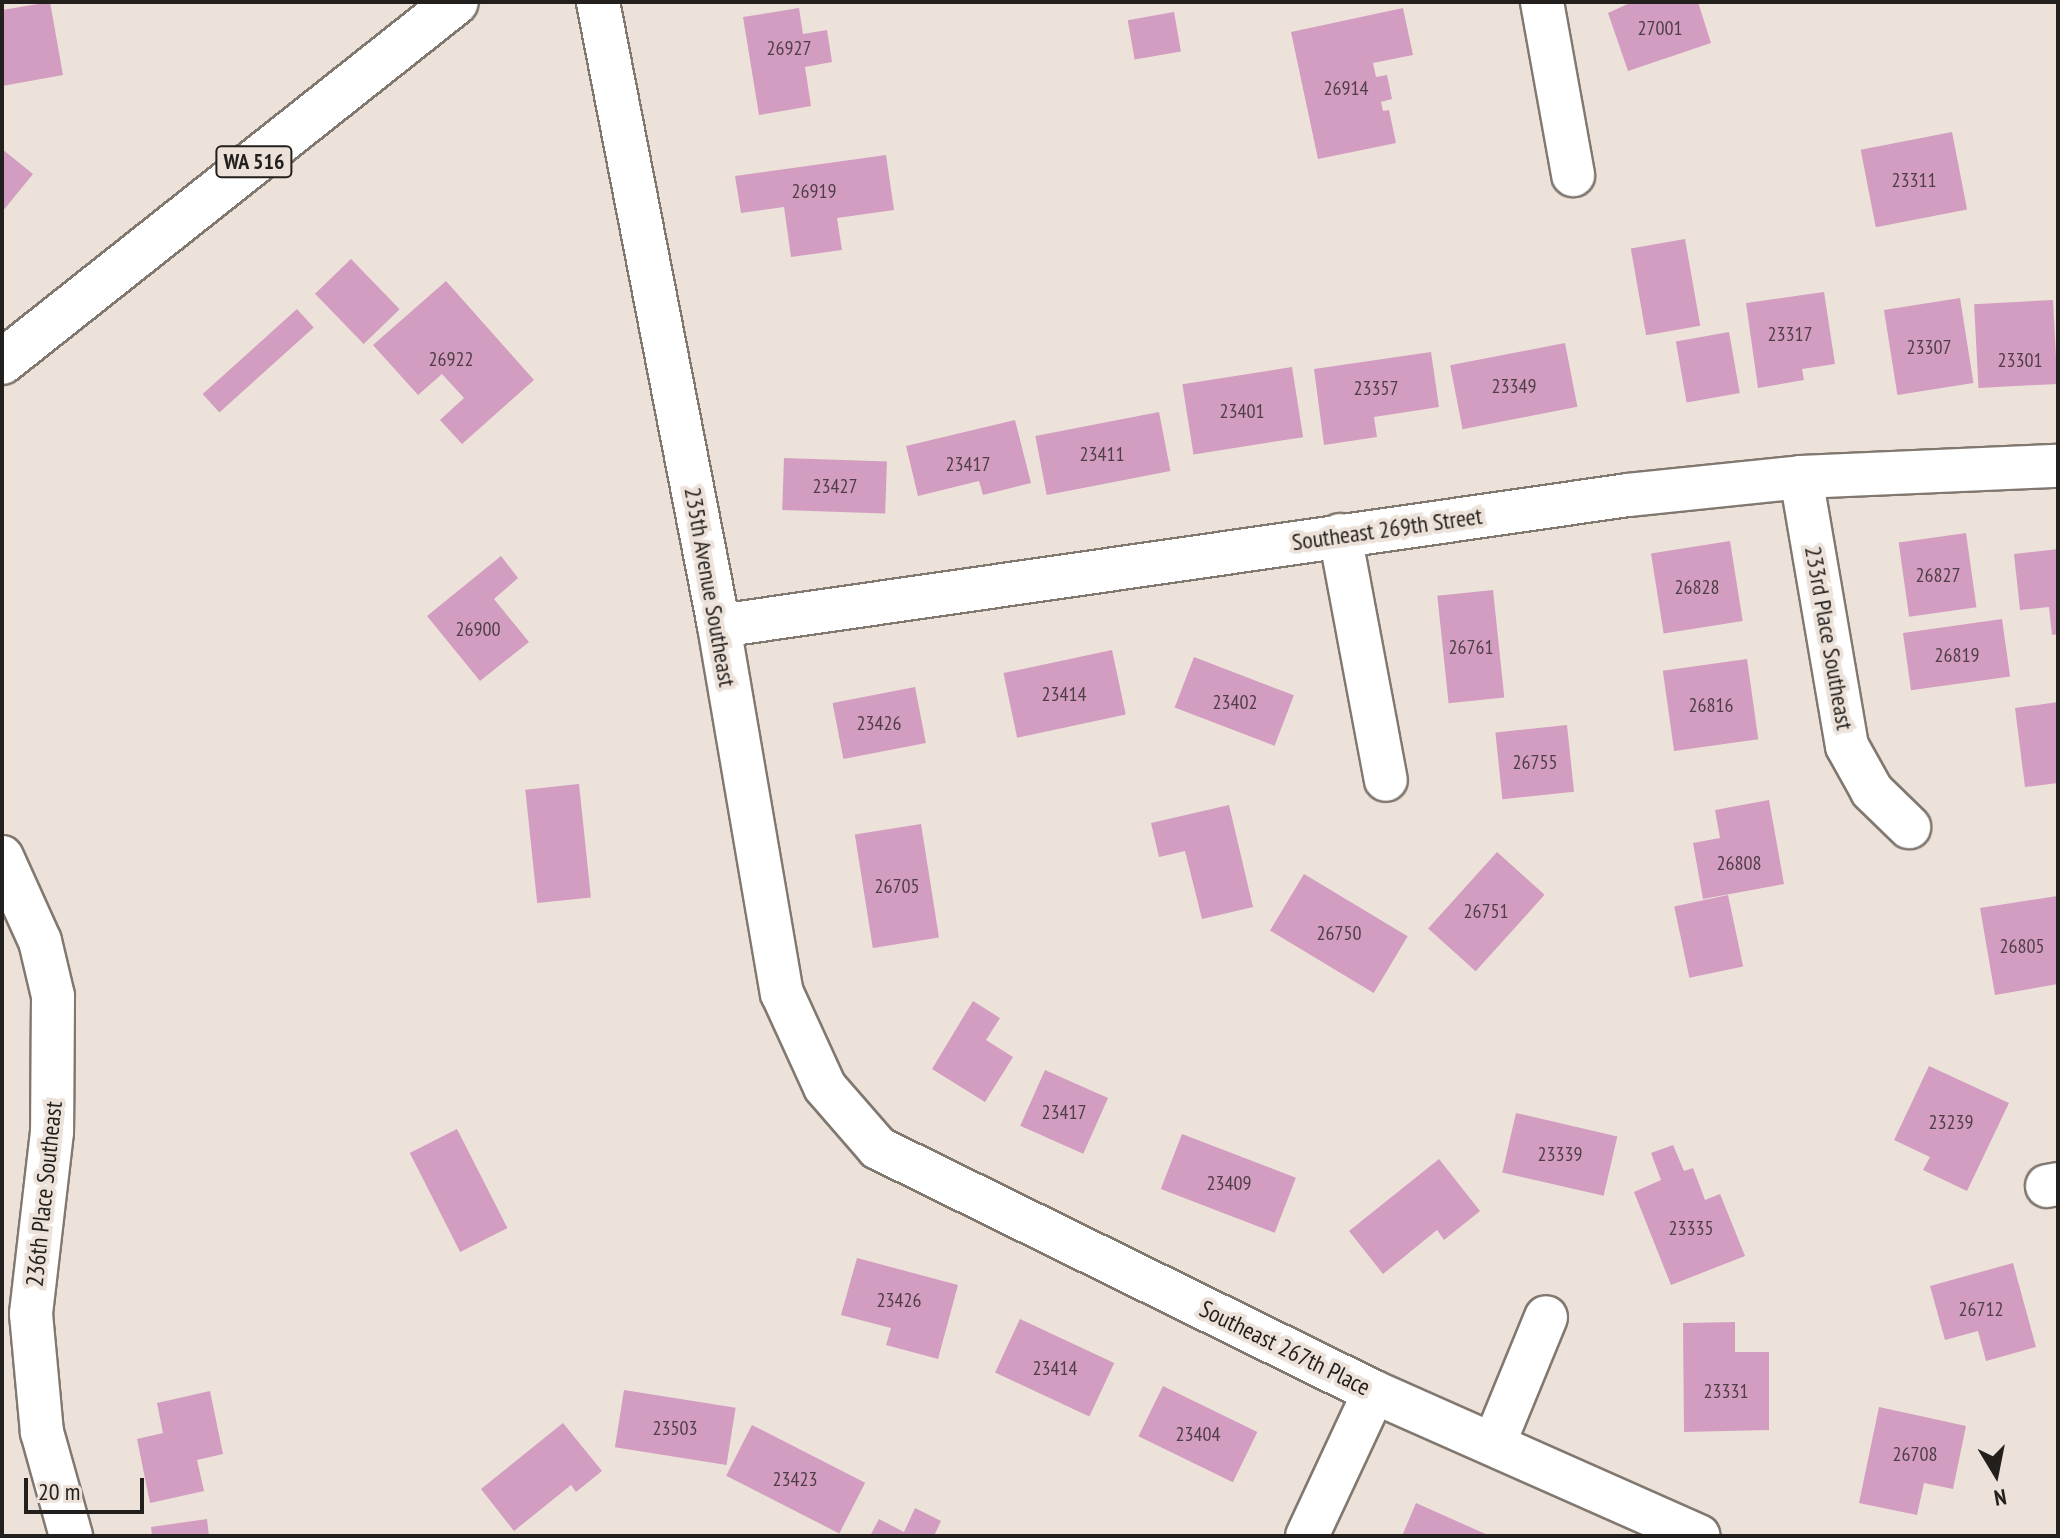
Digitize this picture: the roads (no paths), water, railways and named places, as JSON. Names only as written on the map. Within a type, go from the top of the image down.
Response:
[{"type":"main road","name":"WA 516","points":[[2,362],[456,2]]},
{"type":"street","name":"235th Avenue Southeast","points":[[598,2],[719,626],[782,993],[825,1087],[878,1148]]},
{"type":"street","points":[[1542,2],[1573,175]]},
{"type":"street","name":"Southeast 269th Street","points":[[719,626],[1340,535],[1801,477],[2058,466]]},
{"type":"street","name":"233rd Place Southeast","points":[[1801,477],[1847,746],[1872,791],[1909,827]]},
{"type":"street","points":[[1340,535],[1386,780]]},
{"type":"street","name":"236th Place Southeast","points":[[2,857],[40,941],[53,996],[52,1132],[31,1314],[42,1432],[71,1536]]},
{"type":"street","name":"Southeast 267th Place","points":[[878,1148],[1374,1392],[1699,1536]]},
{"type":"street","points":[[1494,1444],[1546,1317]]},
{"type":"street","points":[[1307,1536],[1374,1392]]}]
